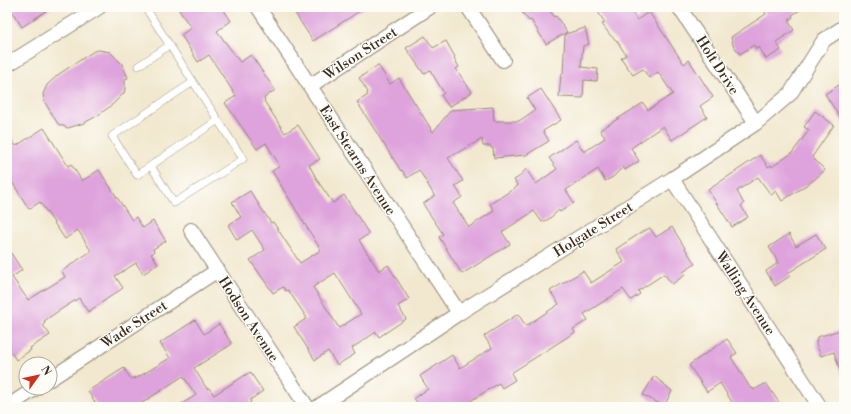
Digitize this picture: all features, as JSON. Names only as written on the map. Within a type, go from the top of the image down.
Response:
[{"type":"street","points":[[7,65],[99,7]]},
{"type":"street","name":"East Stearns Avenue","points":[[258,7],[459,313]]},
{"type":"street","name":"Wilson Street","points":[[310,86],[430,7]]},
{"type":"street","points":[[468,7],[503,60]]},
{"type":"street","name":"Holt Drive","points":[[679,7],[756,123]]},
{"type":"street","name":"Holgate Street","points":[[318,407],[459,313],[672,179],[756,123],[790,94],[824,40],[844,27]]},
{"type":"street","name":"Walling Avenue","points":[[672,179],[820,407]]},
{"type":"street","name":"Hodson Avenue","points":[[191,230],[307,407]]},
{"type":"street","name":"Wade Street","points":[[58,374],[218,270]]},
{"type":"street","points":[[7,407],[24,396]]},
{"type":"lane","points":[[145,7],[243,159],[174,203],[151,166]]},
{"type":"lane","points":[[138,66],[170,45]]},
{"type":"lane","points":[[193,82],[112,136],[136,175],[218,120]]},
{"type":"building","points":[[9,7],[52,7],[22,27]]},
{"type":"building","points":[[177,7],[222,7],[231,21],[217,31],[240,62],[251,55],[275,90],[264,98],[264,101],[285,133],[298,125],[320,159],[309,165],[319,183],[333,203],[344,195],[369,234],[359,240],[364,248],[379,271],[388,265],[409,299],[398,306],[406,319],[379,337],[376,332],[352,348],[355,354],[337,365],[328,351],[315,360],[294,327],[307,318],[288,290],[286,291],[283,287],[273,293],[250,260],[265,250],[252,230],[237,240],[228,225],[241,217],[232,202],[250,191],[271,223],[273,222],[300,263],[321,250],[272,171],[280,166],[266,143],[257,149],[225,103],[236,96],[209,55],[198,62],[181,35],[191,28]],"holes":[[[335,273],[361,314],[339,328],[313,287]]]},
{"type":"building","points":[[291,7],[366,7],[313,41]]},
{"type":"building","points":[[518,7],[533,7],[536,12],[548,7],[554,17],[556,16],[567,32],[546,44],[531,20],[529,21]]},
{"type":"building","points":[[595,7],[629,7],[637,20],[649,12],[684,64],[689,60],[713,97],[700,106],[707,117],[672,140],[663,126],[631,148],[639,161],[625,170],[623,167],[613,177],[605,181],[598,169],[566,190],[574,203],[560,212],[559,210],[549,219],[542,222],[534,211],[502,232],[510,244],[462,274],[439,237],[443,234],[423,204],[434,195],[419,170],[407,178],[357,102],[368,95],[368,92],[359,78],[378,65],[390,84],[399,78],[433,132],[451,110],[493,107],[494,121],[519,121],[535,110],[527,98],[541,89],[561,120],[543,131],[549,141],[526,155],[494,158],[493,148],[491,148],[491,146],[483,146],[482,139],[448,158],[463,181],[455,186],[462,197],[453,203],[469,227],[494,211],[490,204],[518,186],[514,180],[526,169],[536,184],[557,169],[549,158],[576,140],[584,152],[605,138],[600,130],[643,103],[648,110],[673,94],[658,72],[649,78],[643,69],[633,75],[621,58],[626,55],[617,41],[610,35],[602,24],[605,23]]},
{"type":"building","points":[[762,7],[805,7],[792,15],[793,17],[789,20],[794,30],[776,42],[781,50],[766,59],[759,47],[756,49],[754,45],[740,54],[733,45],[731,37],[766,14]]},
{"type":"building","points":[[585,28],[589,44],[583,46],[581,67],[598,69],[597,81],[584,80],[583,98],[559,97],[561,74],[563,74],[565,34]]},
{"type":"building","points":[[425,36],[433,48],[446,41],[459,67],[456,69],[472,92],[449,107],[441,95],[444,93],[430,70],[424,74],[406,48]]},
{"type":"building","points":[[99,50],[110,52],[122,64],[128,78],[125,79],[124,93],[112,105],[84,123],[68,128],[58,124],[44,101],[43,94],[47,85],[59,74],[94,51]]},
{"type":"building","points":[[844,82],[844,124],[825,94]]},
{"type":"building","points":[[815,111],[834,125],[812,157],[825,170],[814,180],[782,201],[776,191],[771,195],[758,177],[737,191],[744,204],[741,206],[748,217],[732,227],[708,190],[760,155],[768,167],[771,165],[772,167],[792,153],[809,130],[804,127]]},
{"type":"building","points":[[44,128],[68,166],[71,164],[82,181],[99,170],[132,220],[136,217],[143,228],[153,221],[166,241],[153,249],[154,252],[151,254],[158,264],[143,274],[136,263],[115,276],[123,288],[88,312],[79,298],[44,321],[45,323],[43,325],[50,335],[30,348],[31,350],[22,356],[18,356],[16,360],[7,346],[7,247],[22,270],[12,277],[28,300],[65,277],[62,271],[91,251],[78,230],[65,239],[40,202],[29,209],[7,174],[7,133],[16,146]]},
{"type":"building","points":[[672,227],[695,264],[683,272],[685,275],[672,284],[664,274],[638,291],[640,294],[631,300],[623,289],[584,314],[588,320],[573,329],[575,332],[511,373],[515,380],[502,388],[499,383],[461,407],[420,407],[414,398],[428,389],[420,376],[452,355],[460,368],[492,348],[484,336],[518,314],[526,326],[559,304],[550,291],[583,271],[591,283],[624,262],[616,249],[650,228],[656,237]]},
{"type":"building","points":[[789,234],[796,246],[816,234],[826,249],[788,273],[790,276],[775,286],[766,271],[778,263],[769,247]]},
{"type":"building","points":[[195,320],[204,334],[219,324],[232,344],[194,368],[207,389],[209,388],[214,395],[250,372],[263,391],[250,400],[251,402],[243,407],[177,407],[196,395],[183,376],[136,407],[98,407],[88,391],[124,368],[131,379],[134,377],[135,379],[170,358],[160,343]]},
{"type":"building","points":[[844,329],[844,374],[841,374],[834,352],[821,356],[816,344],[817,337]]},
{"type":"building","points":[[727,339],[737,353],[731,357],[751,389],[753,388],[754,390],[766,383],[782,407],[735,407],[720,383],[707,392],[689,365]]},
{"type":"building","points":[[654,376],[672,391],[664,406],[643,395]]}]
